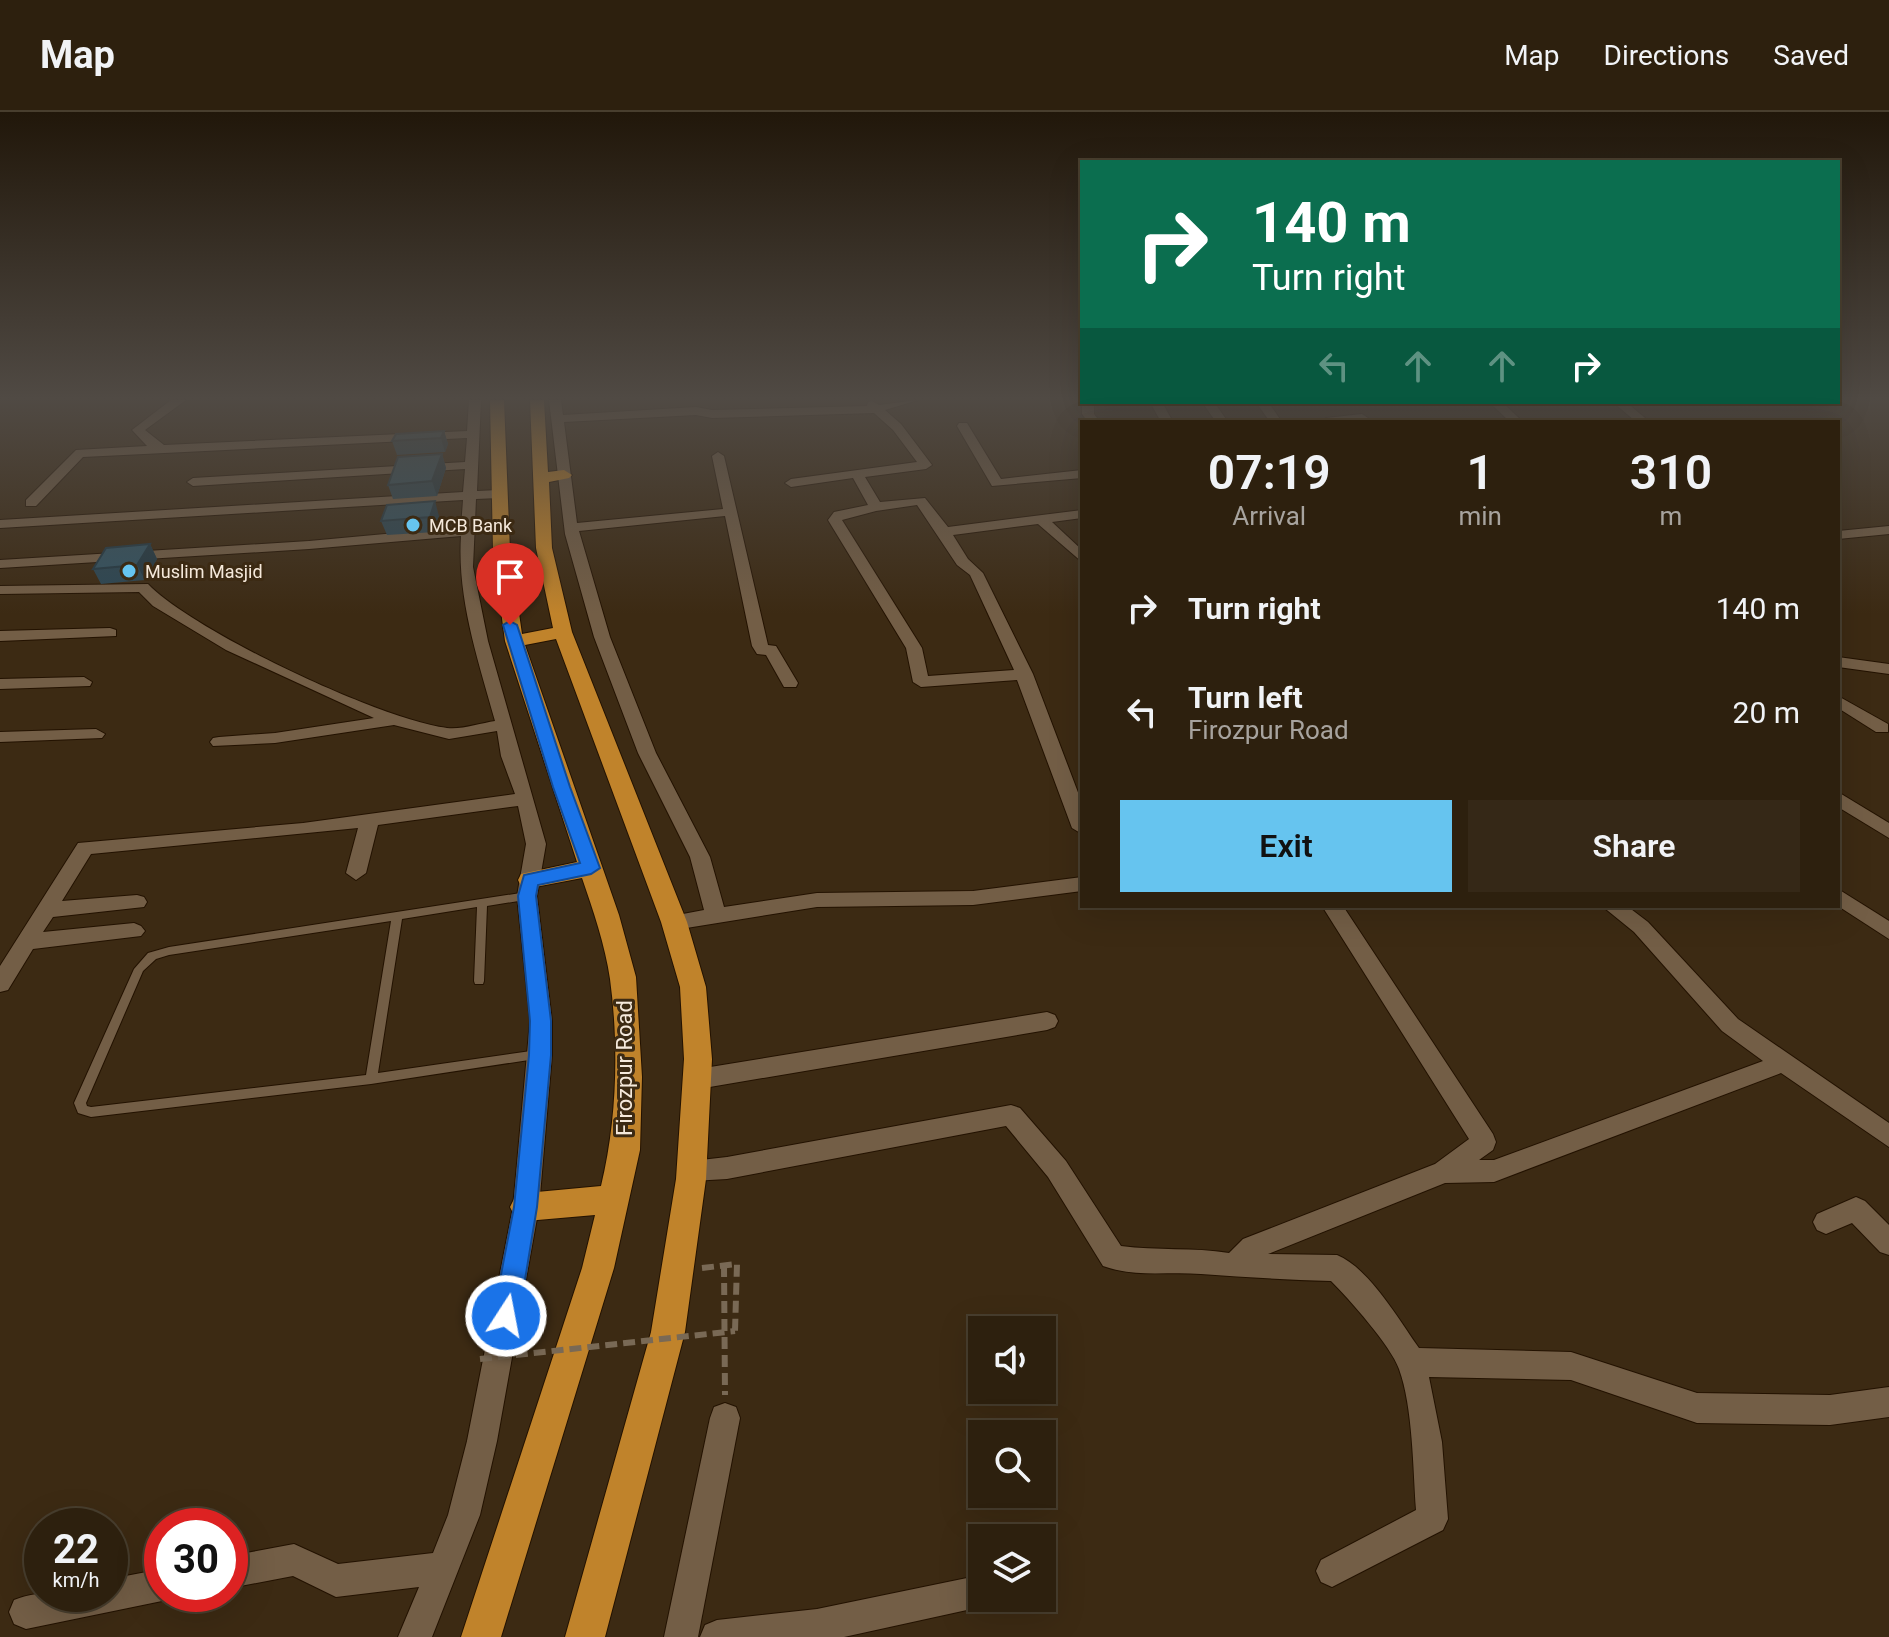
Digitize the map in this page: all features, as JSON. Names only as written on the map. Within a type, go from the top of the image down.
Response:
[{"type":"highway","name":"Firozpur Road","points":[[481,1637],[598,1268],[615,1199],[625,1150],[628,1037],[623,977],[591,868],[514,641],[499,544],[499,471]]},
{"type":"highway","points":[[552,471],[544,548],[563,632],[674,922],[693,987],[698,1079],[692,1170],[680,1270],[653,1392],[585,1637]]},
{"type":"highway","points":[[514,641],[563,632]]},
{"type":"highway","points":[[528,888],[591,868]]},
{"type":"highway","points":[[526,1207],[615,1199]]},
{"type":"street","points":[[31,503],[62,471]]},
{"type":"street","points":[[193,482],[370,471]]},
{"type":"street","points":[[415,1637],[440,1568],[464,1515],[482,1441],[526,1207],[540,1055],[541,1021],[528,888],[536,844],[471,601],[466,567],[471,471]]},
{"type":"street","points":[[721,471],[760,646],[763,651],[770,649],[790,683]]},
{"type":"street","points":[[791,483],[879,471]]},
{"type":"street","points":[[990,471],[997,483],[1080,474]]},
{"type":"street","points":[[857,474],[876,507]]},
{"type":"street","points":[[552,476],[571,528],[602,637],[647,753],[700,857],[716,916]]},
{"type":"street","points":[[0,524],[499,494]]},
{"type":"street","points":[[1025,674],[921,682],[914,648],[835,520],[839,515],[920,501],[962,562],[976,573],[1025,674],[1080,823]]},
{"type":"street","points":[[571,528],[729,512]]},
{"type":"street","points":[[944,532],[1080,514]]},
{"type":"street","points":[[1042,520],[1080,554]]},
{"type":"street","points":[[1840,535],[1889,530]]},
{"type":"street","points":[[0,564],[309,545],[467,531]]},
{"type":"street","points":[[0,590],[143,587],[158,603],[232,647],[310,685],[394,720],[449,734],[505,724]]},
{"type":"street","points":[[0,606],[18,590]]},
{"type":"street","points":[[0,636],[110,633]]},
{"type":"street","points":[[1840,662],[1889,669]]},
{"type":"street","points":[[0,684],[84,682]]},
{"type":"street","points":[[1840,702],[1882,728]]},
{"type":"street","points":[[219,742],[275,738],[394,720]]},
{"type":"street","points":[[0,737],[96,734]]},
{"type":"street","points":[[0,984],[85,848],[370,820],[526,799]]},
{"type":"street","points":[[1840,799],[1889,832]]},
{"type":"street","points":[[356,873],[370,820]]},
{"type":"street","points":[[674,922],[817,900],[973,898],[1080,884]]},
{"type":"street","points":[[1840,897],[1889,931]]},
{"type":"street","points":[[46,910],[137,902]]},
{"type":"street","points":[[1234,1266],[1252,1248],[1444,1172],[1484,1142],[1333,908]]},
{"type":"street","points":[[1615,908],[1641,927],[1730,1025],[1889,1136]]},
{"type":"street","points":[[26,942],[134,931]]},
{"type":"street","points":[[698,1079],[1047,1021]]},
{"type":"street","points":[[1444,1172],[1494,1171],[1783,1063]]},
{"type":"street","points":[[692,1170],[727,1168],[1011,1115],[1057,1169],[1113,1257],[1153,1263],[1200,1261],[1234,1266],[1337,1268],[1364,1295],[1412,1362],[1427,1442],[1432,1519],[1332,1571]]},
{"type":"street","points":[[1826,1222],[1856,1209],[1889,1243]]},
{"type":"street","points":[[1412,1362],[1571,1366],[1697,1408],[1830,1410],[1889,1402]]},
{"type":"street","points":[[681,1637],[725,1418]]},
{"type":"street","points":[[248,1569],[294,1560],[336,1581],[440,1568]]},
{"type":"street","points":[[717,1637],[817,1626],[967,1594]]},
{"type":"lane","points":[[528,888],[482,902],[152,956],[139,969],[80,1103],[82,1109],[91,1112],[371,1079],[540,1055]]},
{"type":"lane","points":[[479,981],[482,902]]},
{"type":"lane","points":[[371,1079],[397,915]]},
{"type":"path","points":[[480,1359],[735,1331],[737,1264],[680,1270]]},
{"type":"path","points":[[724,1265],[725,1418]]},
{"type":"building","points":[[393,471],[436,471],[432,481],[388,485]]},
{"type":"building","points":[[435,501],[430,517],[381,521],[387,505]]},
{"type":"building","points":[[150,544],[137,565],[93,569],[106,548]]},
{"type":"place","name":"MCB Bank","points":[[413,525]]},
{"type":"place","name":"Muslim Masjid","points":[[129,571]]},
{"type":"route","points":[[506,1316],[526,1207],[540,1055],[541,1021],[527,896],[530,880],[591,868],[561,787],[510,625]]}]
